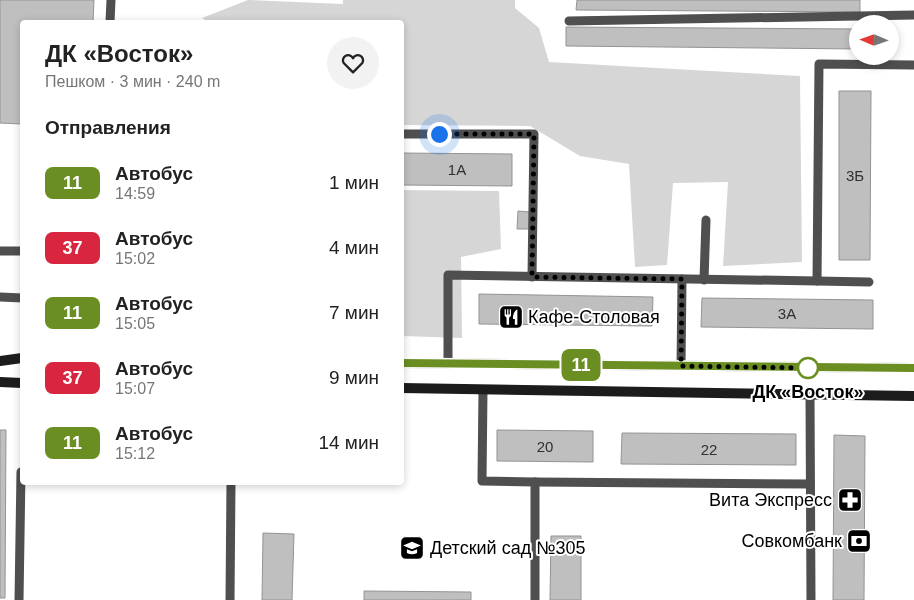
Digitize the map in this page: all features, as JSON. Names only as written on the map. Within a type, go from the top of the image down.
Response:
[{"type":"street","points":[[0,361],[20,358]]},
{"type":"street","points":[[404,363],[914,368]]},
{"type":"street","points":[[0,382],[20,383]]},
{"type":"street","points":[[404,388],[914,396]]},
{"type":"lane","points":[[110,20],[111,0]]},
{"type":"lane","points":[[570,20],[914,15]]},
{"type":"lane","points":[[817,281],[819,64],[914,65]]},
{"type":"lane","points":[[404,134],[534,134],[532,277]]},
{"type":"lane","points":[[704,280],[706,220]]},
{"type":"lane","points":[[0,251],[20,251]]},
{"type":"lane","points":[[448,364],[448,275],[870,282]]},
{"type":"lane","points":[[681,366],[682,279]]},
{"type":"lane","points":[[0,297],[20,298]]},
{"type":"lane","points":[[483,390],[482,482],[810,484]]},
{"type":"lane","points":[[810,395],[811,600]]},
{"type":"lane","points":[[534,600],[536,482]]},
{"type":"lane","points":[[19,600],[21,485]]},
{"type":"lane","points":[[230,600],[231,485]]},
{"type":"shaded area","points":[[248,0],[343,4],[343,0],[515,0],[515,8],[539,28],[549,62],[800,76],[802,262],[723,266],[728,182],[673,183],[667,265],[635,267],[629,164],[580,156],[530,126],[404,125],[404,20],[206,20],[202,18]]},
{"type":"shaded area","points":[[404,190],[499,191],[501,249],[461,257],[462,338],[404,336]]},
{"type":"building","points":[[0,0],[94,0],[93,20],[20,20],[20,124],[0,123]]},
{"type":"building","points":[[577,0],[860,0],[860,12],[576,10]]},
{"type":"building","points":[[566,27],[849,29],[849,49],[566,46]]},
{"type":"building","points":[[839,91],[871,91],[870,260],[839,260]]},
{"type":"building","points":[[404,153],[512,154],[512,186],[404,185]]},
{"type":"building","points":[[518,211],[530,212],[529,229],[517,229]]},
{"type":"building","points":[[479,294],[653,297],[652,326],[479,324]]},
{"type":"building","points":[[702,298],[873,300],[873,329],[701,327]]},
{"type":"building","points":[[0,430],[6,430],[5,598],[0,598]]},
{"type":"building","points":[[497,430],[593,431],[593,462],[497,461]]},
{"type":"building","points":[[622,433],[796,434],[796,465],[621,464]]},
{"type":"building","points":[[834,435],[865,436],[864,600],[833,600]]},
{"type":"building","points":[[263,533],[294,534],[292,600],[262,600]]},
{"type":"building","points":[[551,536],[581,536],[581,600],[550,600]]},
{"type":"building","points":[[364,591],[471,592],[471,600],[364,600]]},
{"type":"bus line","name":"11","points":[[404,363],[914,368]]},
{"type":"place","name":"Кафе-Столовая","points":[[511,317]]},
{"type":"place","name":"ДК «Восток»","points":[[808,368]]},
{"type":"place","name":"Вита Экспресс","points":[[850,500]]},
{"type":"place","name":"Совкомбанк","points":[[859,541]]},
{"type":"place","name":"Детский сад №305","points":[[412,548]]},
{"type":"route","points":[[439,134],[534,134],[532,277],[682,279],[681,366],[808,368]]}]
